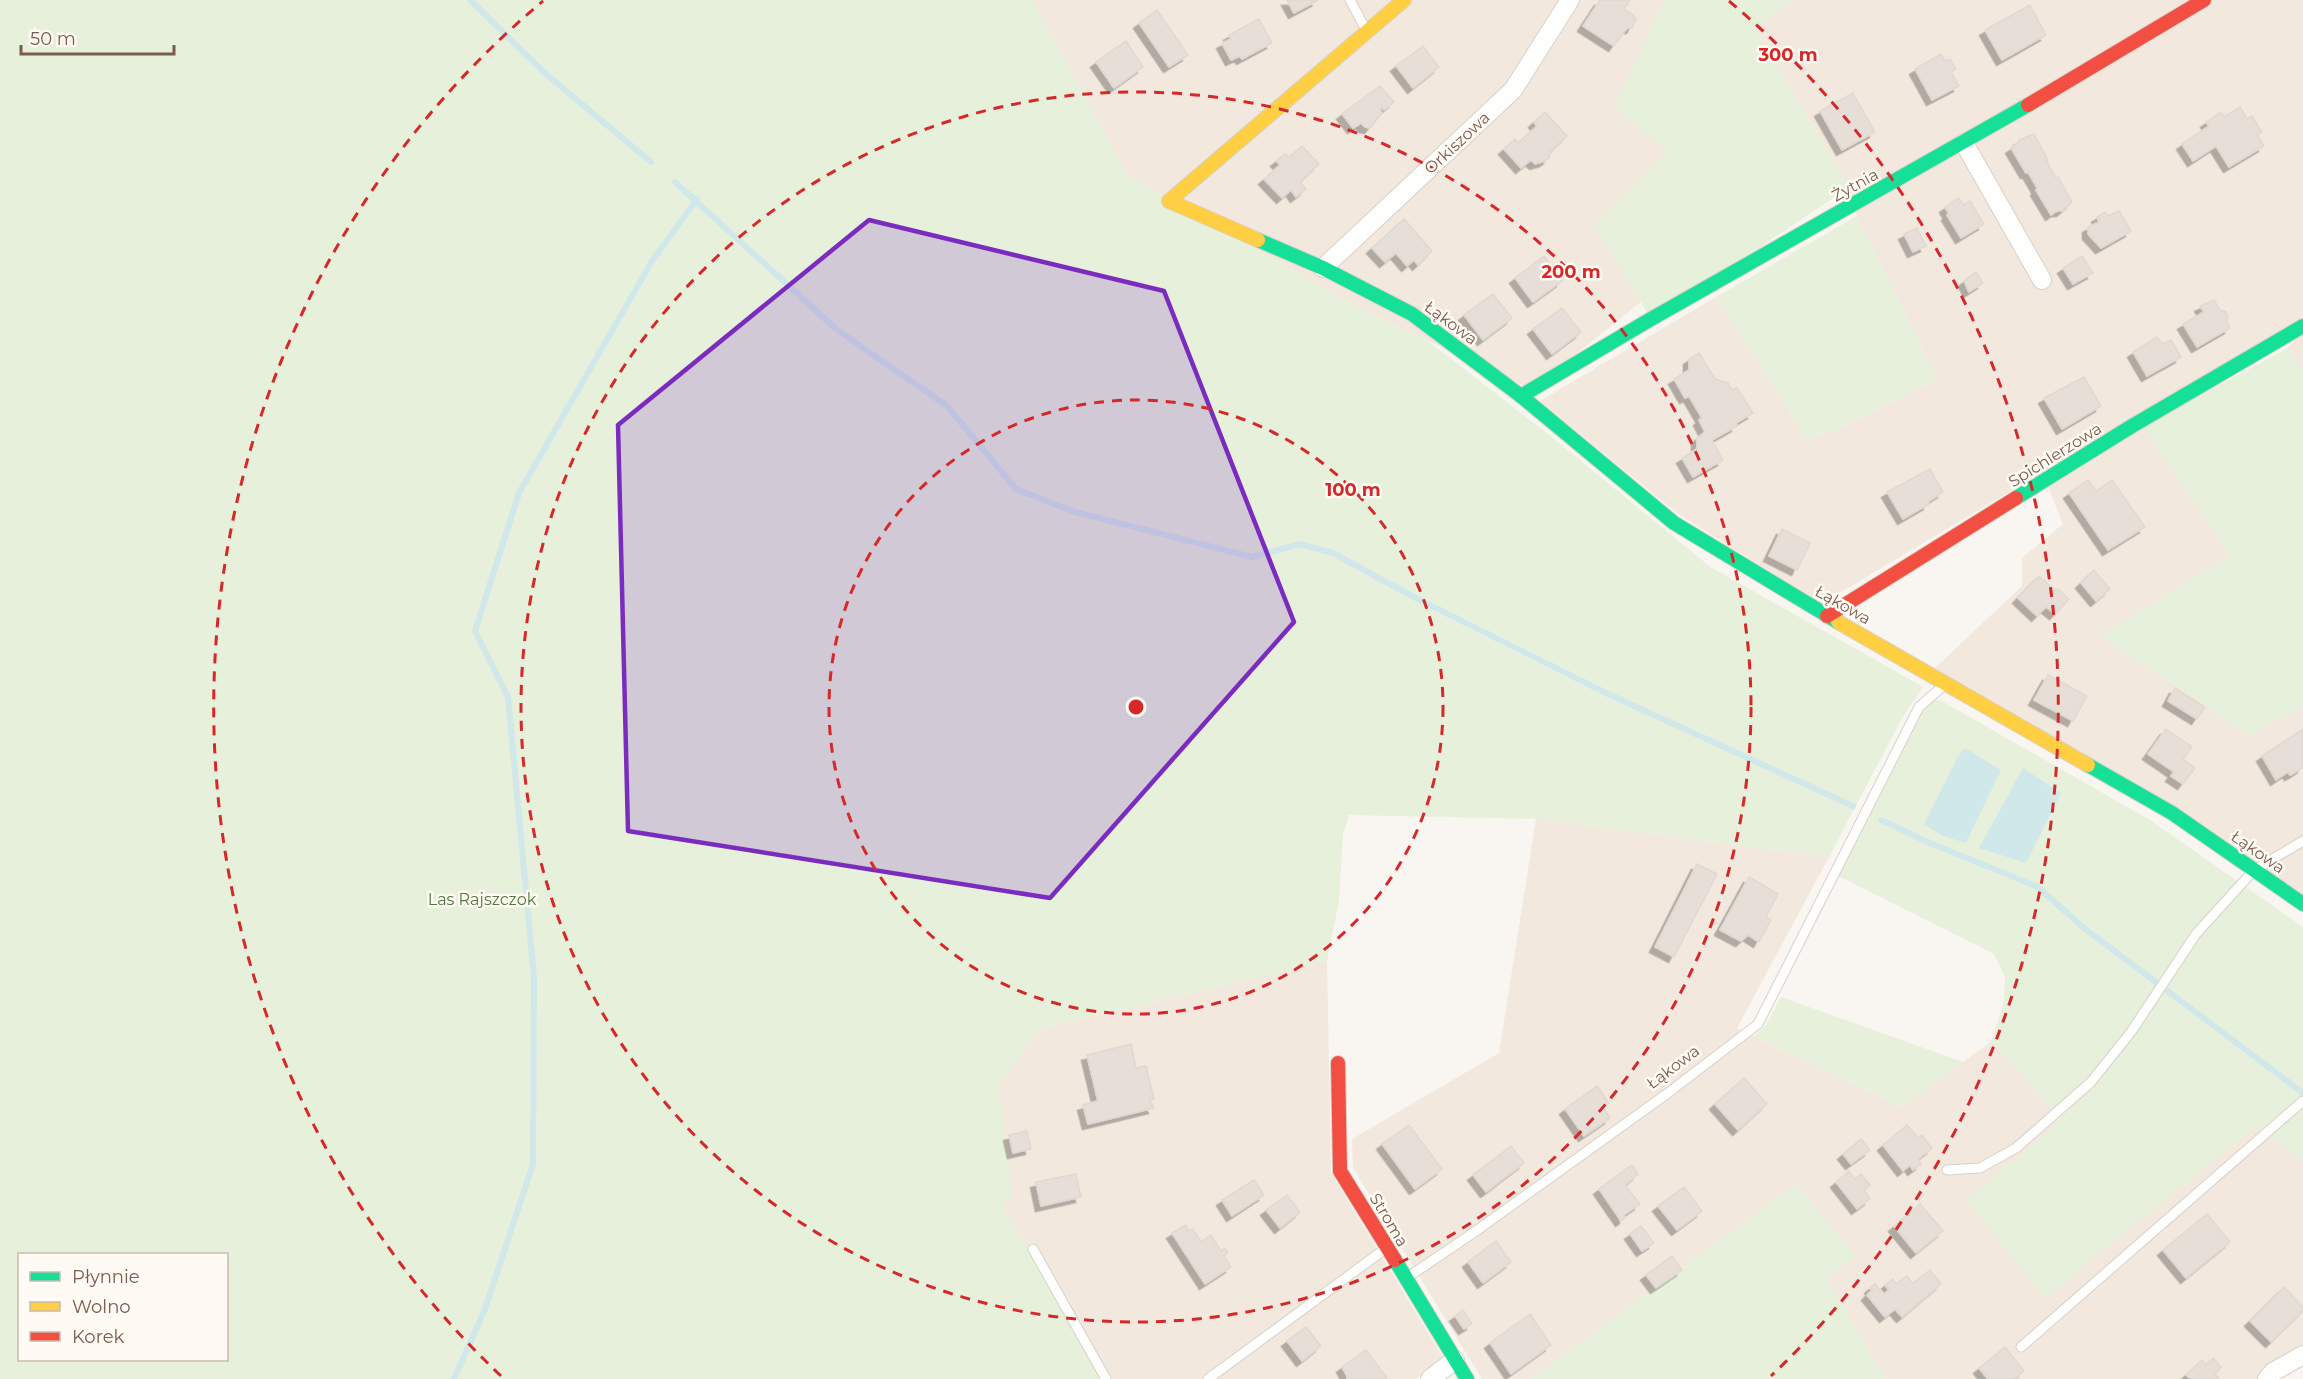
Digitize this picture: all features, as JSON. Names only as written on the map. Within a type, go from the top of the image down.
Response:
[{"type":"street","name":"Łąkowa","points":[[1404,0],[1169,201],[1323,268],[1412,314],[1521,396],[1674,523],[1827,616],[2172,813],[2303,903]]},
{"type":"street","name":"Orkiszowa","points":[[1323,268],[1513,90],[1570,0]]},
{"type":"street","name":"Żytnia","points":[[1521,396],[1651,319],[1964,143],[2204,0]]},
{"type":"street","points":[[1964,143],[2042,280]]},
{"type":"street","name":"Spichlerzowa","points":[[1827,616],[2132,426],[2303,326]]},
{"type":"street","name":"Stroma","points":[[1338,1063],[1340,1171],[1467,1379]]},
{"type":"street","points":[[2266,1379],[2273,1372],[2303,1355]]},
{"type":"street","points":[[1430,1379],[1455,1360]]},
{"type":"lane","points":[[1350,0],[1367,33]]},
{"type":"lane","name":"Łąkowa","points":[[1406,1278],[1476,1231],[1658,1100],[1758,1024],[1919,706],[1946,684]]},
{"type":"lane","points":[[1947,1170],[1980,1168],[2016,1148],[2091,1082],[2131,1032],[2196,934],[2254,870],[2303,841]]},
{"type":"lane","points":[[2021,1347],[2303,1101]]},
{"type":"lane","points":[[1208,1379],[1387,1248]]},
{"type":"lane","points":[[1033,1249],[1106,1379]]},
{"type":"highlighted area","points":[[869,220],[1164,291],[1294,622],[1050,898],[628,831],[618,425]]},
{"type":"shaded area","points":[[1032,0],[1664,0],[1615,108],[1669,151],[1595,225],[1641,302],[1532,389],[1366,312],[1128,176]]},
{"type":"shaded area","points":[[1795,0],[2303,0],[2303,317],[1821,604],[1677,513],[1540,401],[1716,297],[1807,440],[1837,429],[1937,379],[1857,216],[1850,187],[1754,29]]},
{"type":"shaded area","points":[[2303,331],[2303,372],[2288,348]]},
{"type":"shaded area","points":[[2143,426],[2231,556],[2099,636],[2250,736],[2303,706],[2303,894],[1934,669],[2022,586],[2022,558],[2063,524],[2048,487]]},
{"type":"shaded area","points":[[1536,819],[1829,857],[1737,1028],[1901,1107],[1992,1041],[2061,1120],[2045,1297],[2256,1126],[2303,1161],[2303,1350],[2269,1366],[2257,1379],[1885,1379],[1826,1276],[1855,1257],[1796,1184],[1531,1379],[1482,1379],[1353,1168],[1352,1139],[1499,1053]]},
{"type":"shaded area","points":[[1327,961],[1331,1173],[1444,1359],[1416,1379],[1108,1379],[1002,1205],[999,1083],[1041,1029]]},
{"type":"green space","name":"Las Rajszczok","points":[[0,0],[1032,0],[1128,176],[1366,312],[1428,341],[1553,438],[1709,566],[1923,687],[1901,720],[1829,857],[1536,819],[1349,815],[1343,834],[1339,901],[1327,961],[1041,1029],[999,1083],[1012,1196],[1002,1205],[1108,1379],[0,1379]]},
{"type":"green space","points":[[1664,0],[1795,0],[1754,29],[1850,187],[1651,319],[1595,225],[1668,151],[1614,108]]},
{"type":"green space","points":[[1857,216],[1937,379],[1837,429],[1807,440],[1716,297]]},
{"type":"green space","points":[[2288,348],[2303,372],[2303,706],[2250,736],[2099,636],[2231,556],[2143,426]]},
{"type":"green space","points":[[1940,700],[2150,820],[2303,927],[2303,1161],[2255,1127],[2045,1298],[1966,1200],[2061,1120],[1992,1041],[2004,1001],[2005,977],[1994,954],[1838,876],[1926,701]]},
{"type":"green space","points":[[1781,997],[1963,1062],[1901,1107],[1754,1036],[1766,1025]]},
{"type":"green space","points":[[1796,1184],[1856,1257],[1826,1276],[1885,1379],[1531,1379]]},
{"type":"water","points":[[1965,748],[2001,770],[1966,843],[1943,836],[1924,824],[1959,755]]},
{"type":"water","points":[[2023,768],[2061,793],[2026,863],[1979,848]]},
{"type":"building","points":[[1287,0],[1318,0],[1294,13]]},
{"type":"building","points":[[1600,0],[1630,0],[1624,9],[1637,18],[1632,28],[1627,28],[1614,46],[1583,26]]},
{"type":"building","points":[[2030,5],[2046,35],[2002,60],[1985,30]]},
{"type":"building","points":[[1157,10],[1188,55],[1169,67],[1139,23]]},
{"type":"building","points":[[1259,19],[1272,43],[1242,59],[1240,56],[1231,60],[1222,43],[1231,39],[1229,35]]},
{"type":"building","points":[[1126,41],[1143,67],[1114,88],[1096,62]]},
{"type":"building","points":[[1423,46],[1439,67],[1413,88],[1396,66]]},
{"type":"building","points":[[1941,54],[1945,61],[1950,59],[1956,69],[1951,72],[1959,86],[1932,100],[1915,69]]},
{"type":"building","points":[[1380,86],[1394,102],[1384,110],[1382,107],[1380,110],[1382,113],[1370,128],[1361,123],[1353,128],[1342,114]]},
{"type":"building","points":[[1853,93],[1875,132],[1842,150],[1820,111]]},
{"type":"building","points":[[2240,107],[2247,119],[2252,116],[2262,132],[2257,135],[2264,146],[2229,167],[2216,146],[2193,161],[2182,144],[2209,126],[2206,122],[2221,112],[2224,117]]},
{"type":"building","points":[[1545,112],[1567,136],[1550,152],[1549,158],[1545,161],[1535,164],[1531,160],[1521,168],[1504,149],[1515,139],[1518,143],[1537,126],[1534,122]]},
{"type":"building","points":[[2034,134],[2048,160],[2046,161],[2072,202],[2062,211],[2051,215],[2028,172],[2026,173],[2011,148],[2019,140]]},
{"type":"building","points":[[1302,146],[1319,164],[1300,182],[1306,189],[1296,197],[1291,190],[1282,198],[1264,179],[1280,165],[1276,161],[1285,154],[1289,157]]},
{"type":"building","points":[[1959,198],[1963,205],[1970,201],[1984,224],[1961,238],[1947,215],[1949,214],[1945,207]]},
{"type":"building","points":[[2119,211],[2131,231],[2101,248],[2088,234],[2088,227],[2099,222],[2097,217],[2105,212],[2108,216]]},
{"type":"building","points":[[1404,219],[1432,251],[1418,265],[1414,260],[1407,266],[1396,253],[1385,262],[1372,248]]},
{"type":"building","points":[[1917,228],[1926,246],[1913,252],[1904,234]]},
{"type":"building","points":[[1544,256],[1562,281],[1533,302],[1515,278]]},
{"type":"building","points":[[2082,256],[2093,273],[2073,284],[2063,268]]},
{"type":"building","points":[[1976,272],[1983,283],[1969,292],[1964,281]]},
{"type":"building","points":[[1493,294],[1512,318],[1483,340],[1464,315]]},
{"type":"building","points":[[2214,300],[2220,310],[2226,312],[2230,328],[2197,347],[2183,324],[2204,312],[2200,306]]},
{"type":"building","points":[[1562,308],[1581,332],[1552,354],[1533,329]]},
{"type":"building","points":[[2157,337],[2162,344],[2171,340],[2181,357],[2147,376],[2133,352]]},
{"type":"building","points":[[1699,353],[1715,379],[1728,383],[1732,390],[1737,388],[1753,413],[1736,423],[1737,426],[1712,440],[1723,460],[1693,477],[1682,458],[1697,449],[1697,438],[1705,432],[1699,420],[1702,418],[1689,396],[1685,398],[1674,379],[1689,370],[1689,359]]},
{"type":"building","points":[[2084,377],[2101,406],[2062,429],[2044,398]]},
{"type":"building","points":[[1930,469],[1943,492],[1928,502],[1929,504],[1903,519],[1887,492]]},
{"type":"building","points":[[2088,480],[2096,491],[2112,480],[2145,527],[2108,550],[2069,493]]},
{"type":"building","points":[[1782,529],[1810,543],[1797,570],[1769,556]]},
{"type":"building","points":[[2094,570],[2110,589],[2096,601],[2081,583]]},
{"type":"building","points":[[2039,576],[2069,599],[2055,614],[2046,607],[2037,616],[2018,598]]},
{"type":"building","points":[[2048,675],[2087,696],[2073,721],[2034,700]]},
{"type":"building","points":[[2175,688],[2205,707],[2197,719],[2168,701]]},
{"type":"building","points":[[2166,729],[2192,747],[2183,759],[2195,768],[2183,784],[2171,776],[2174,772],[2148,754]]},
{"type":"building","points":[[2303,729],[2303,767],[2290,775],[2288,772],[2276,780],[2262,756]]},
{"type":"building","points":[[1697,864],[1717,874],[1674,957],[1655,947]]},
{"type":"building","points":[[1749,877],[1778,894],[1766,917],[1771,920],[1759,942],[1748,935],[1741,941],[1720,930]]},
{"type":"building","points":[[1131,1044],[1136,1068],[1146,1066],[1154,1099],[1149,1100],[1154,1108],[1088,1124],[1083,1105],[1098,1101],[1087,1055]]},
{"type":"building","points":[[1744,1078],[1767,1104],[1738,1130],[1715,1104]]},
{"type":"building","points":[[1597,1086],[1609,1103],[1603,1107],[1610,1118],[1584,1136],[1565,1109]]},
{"type":"building","points":[[1409,1125],[1442,1169],[1415,1189],[1382,1144]]},
{"type":"building","points":[[1907,1125],[1918,1138],[1922,1135],[1932,1148],[1918,1159],[1921,1164],[1913,1170],[1910,1165],[1903,1171],[1883,1145]]},
{"type":"building","points":[[1027,1131],[1031,1149],[1013,1153],[1009,1135]]},
{"type":"building","points":[[1861,1139],[1870,1150],[1851,1164],[1843,1154]]},
{"type":"building","points":[[1511,1146],[1524,1163],[1486,1192],[1473,1175]]},
{"type":"building","points":[[1632,1165],[1638,1174],[1625,1185],[1640,1204],[1624,1215],[1625,1218],[1621,1221],[1599,1189]]},
{"type":"building","points":[[1849,1171],[1855,1179],[1861,1174],[1870,1185],[1864,1190],[1870,1199],[1857,1209],[1836,1182]]},
{"type":"building","points":[[1076,1174],[1081,1197],[1041,1206],[1036,1182]]},
{"type":"building","points":[[1254,1180],[1264,1195],[1232,1216],[1222,1200]]},
{"type":"building","points":[[1684,1187],[1702,1211],[1677,1230],[1658,1206]]},
{"type":"building","points":[[1287,1195],[1300,1212],[1280,1228],[1266,1210]]},
{"type":"building","points":[[1920,1204],[1943,1231],[1916,1253],[1894,1226]]},
{"type":"building","points":[[2207,1214],[2230,1242],[2186,1278],[2163,1250]]},
{"type":"building","points":[[1186,1225],[1189,1231],[1193,1229],[1201,1242],[1211,1235],[1221,1251],[1225,1248],[1228,1253],[1224,1256],[1231,1267],[1205,1284],[1172,1233]]},
{"type":"building","points":[[1641,1226],[1654,1243],[1642,1251],[1630,1234]]},
{"type":"building","points":[[1496,1241],[1511,1262],[1483,1283],[1468,1262]]},
{"type":"building","points":[[1672,1256],[1682,1270],[1656,1288],[1646,1275]]},
{"type":"building","points":[[1930,1270],[1941,1284],[1902,1317],[1895,1309],[1885,1317],[1867,1295],[1875,1284],[1884,1294],[1889,1290],[1885,1285],[1893,1279],[1896,1284],[1907,1276],[1913,1283]]},
{"type":"building","points":[[2284,1287],[2303,1307],[2303,1311],[2271,1342],[2250,1321]]},
{"type":"building","points":[[1463,1310],[1472,1324],[1464,1329],[1455,1316]]},
{"type":"building","points":[[1530,1314],[1551,1345],[1511,1374],[1490,1343]]},
{"type":"building","points":[[1306,1327],[1321,1346],[1302,1361],[1287,1341]]},
{"type":"building","points":[[2005,1347],[2024,1371],[2014,1379],[1988,1379],[1979,1368]]},
{"type":"building","points":[[1366,1350],[1386,1379],[1347,1379],[1342,1367]]},
{"type":"building","points":[[2213,1358],[2221,1367],[2215,1374],[2219,1379],[2191,1379],[2186,1375],[2202,1360],[2206,1365]]},
{"type":"waterway","points":[[470,0],[546,74],[651,162]]},
{"type":"waterway","points":[[675,182],[836,329],[947,406],[1016,489],[1075,512],[1252,557],[1299,544],[1333,553],[1412,596],[1608,694],[1853,806]]},
{"type":"waterway","points":[[454,1379],[485,1309],[533,1164],[534,978],[508,697],[475,631],[519,493],[652,261],[697,199]]},
{"type":"waterway","points":[[1881,820],[1930,843],[2038,887],[2084,928],[2303,1093]]},
{"type":"traffic: fast","points":[[1521,396],[1651,319],[2028,105]]},
{"type":"traffic: fast","points":[[1258,240],[1323,268],[1412,314],[1521,396],[1674,523],[1838,622]]},
{"type":"traffic: fast","points":[[2016,498],[2132,426],[2303,326]]},
{"type":"traffic: fast","points":[[2088,765],[2172,813],[2303,904]]},
{"type":"traffic: fast","points":[[1395,1260],[1467,1379]]},
{"type":"traffic: slow","points":[[1258,240],[1169,201],[1404,0]]},
{"type":"traffic: slow","points":[[1838,622],[2088,765]]},
{"type":"traffic: jam","points":[[2028,105],[2204,0]]},
{"type":"traffic: jam","points":[[1827,616],[2016,498]]},
{"type":"traffic: jam","points":[[1338,1063],[1340,1171],[1395,1260]]}]
